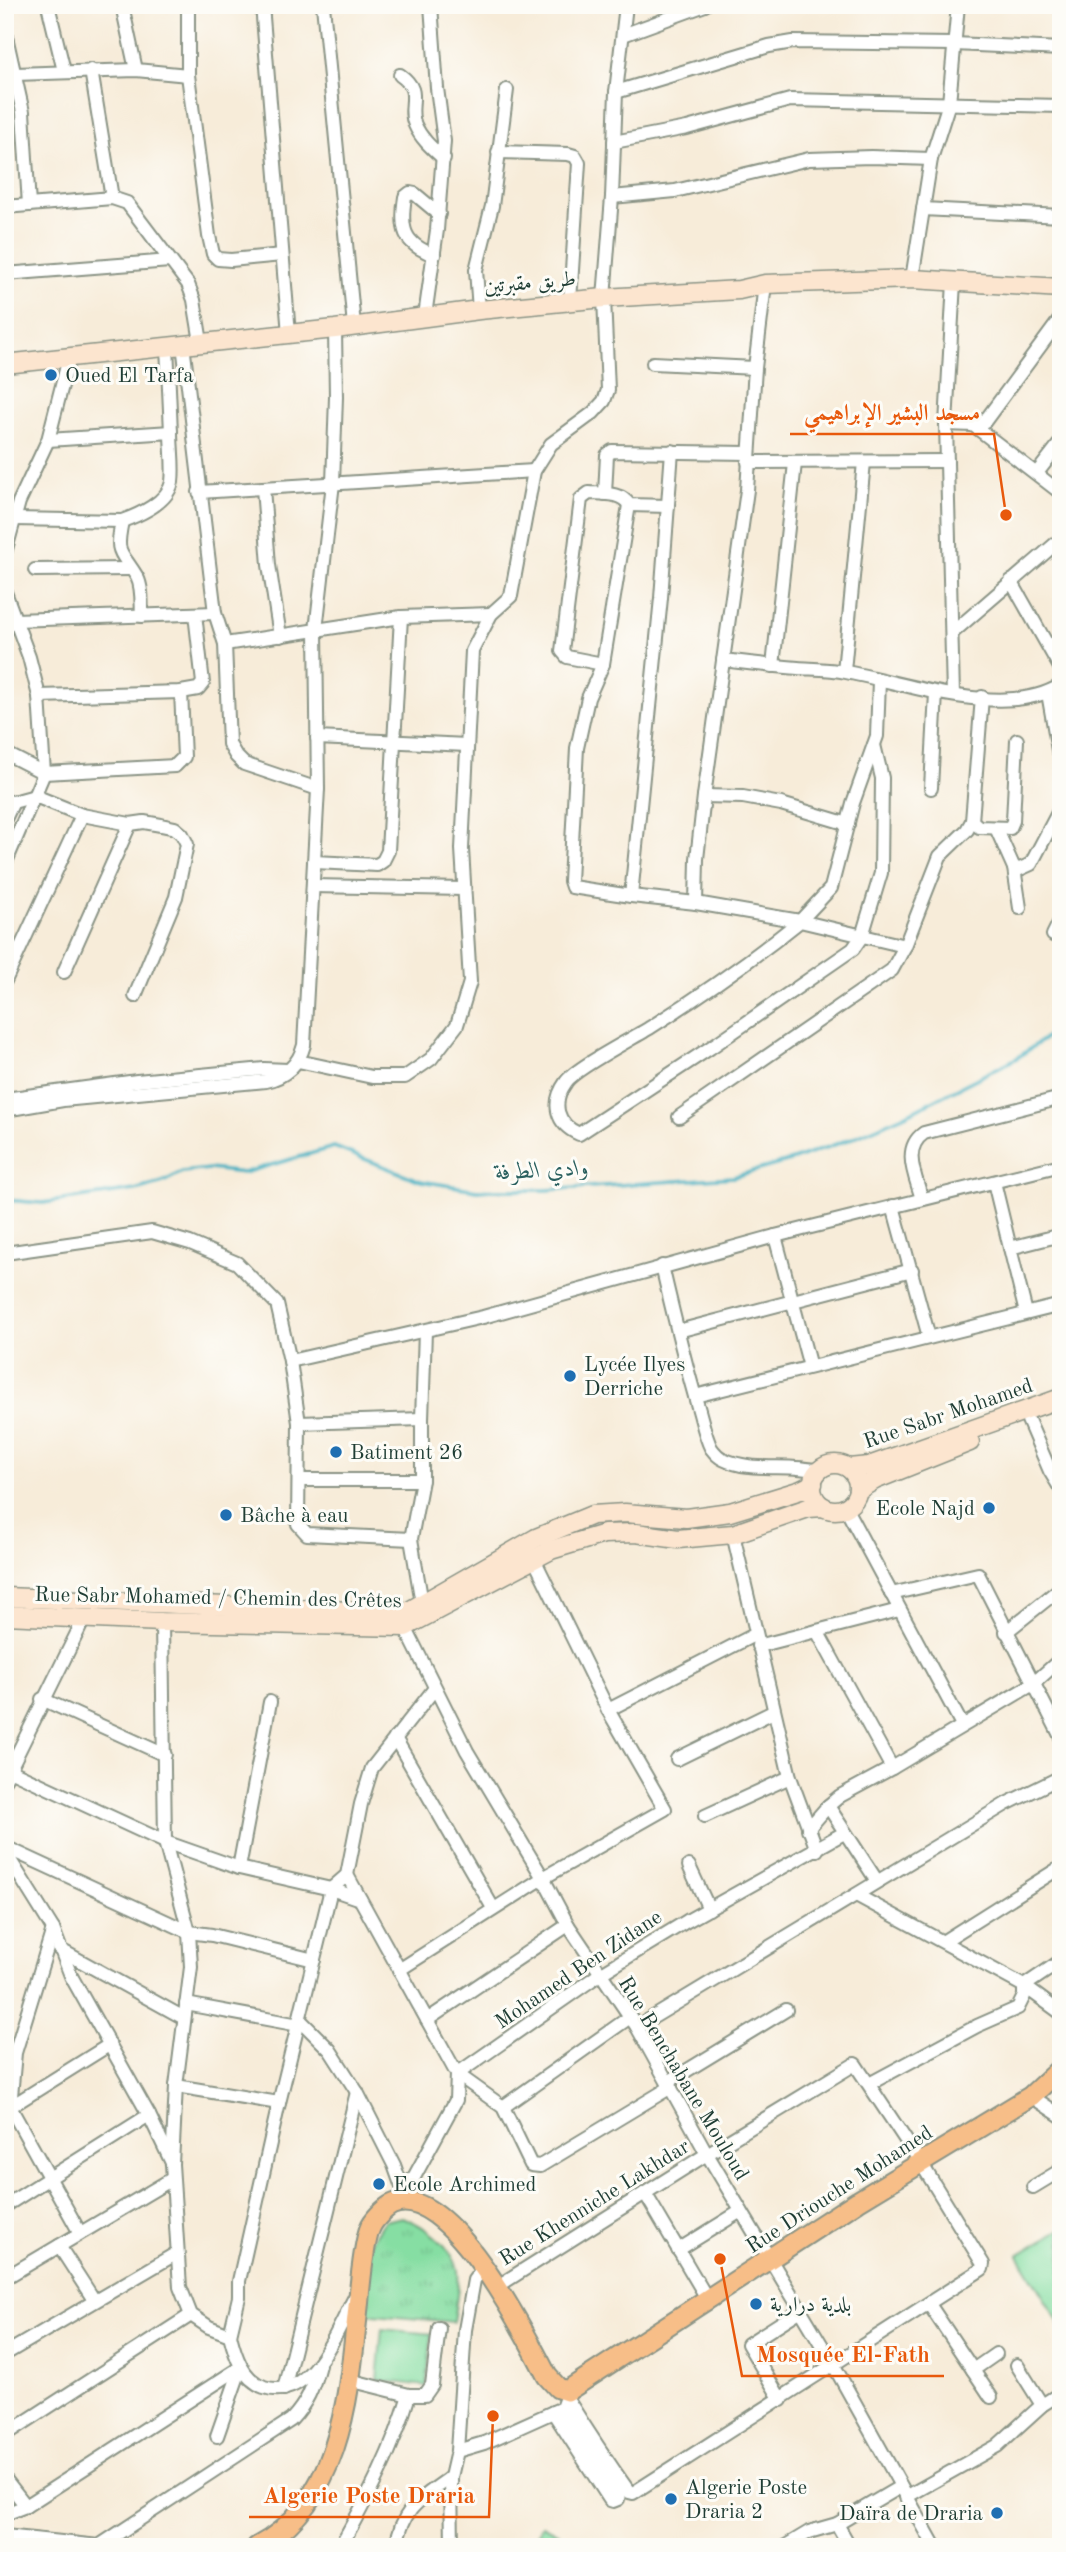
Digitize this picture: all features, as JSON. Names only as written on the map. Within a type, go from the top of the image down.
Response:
[{"type":"main road","name":"طريق مقبرتين","points":[[5,364],[335,329],[479,310],[604,298],[739,290],[765,284],[912,279],[1061,288]]},
{"type":"main road","name":"Rue Sabr Mohamed","points":[[849,1468],[869,1466],[1061,1398]]},
{"type":"main road","points":[[858,1490],[874,1480],[1028,1420],[1061,1410]]},
{"type":"main road","points":[[5,1597],[400,1614],[536,1538],[592,1515],[625,1513],[685,1518],[730,1511],[802,1490],[815,1477],[834,1464],[849,1468],[856,1478],[856,1497],[838,1510],[824,1507],[815,1497],[815,1477]]},
{"type":"main road","name":"Rue Sabr Mohamed / Chemin des Crêtes","points":[[5,1615],[162,1622],[405,1627],[551,1550],[604,1534],[636,1533],[678,1539],[733,1534],[808,1508],[824,1507]]},
{"type":"main road","name":"Rue Driouche Mohamed","points":[[562,2402],[858,2201],[1031,2096],[1061,2068]]},
{"type":"main road","points":[[257,2547],[300,2513],[323,2477],[339,2439],[370,2227],[387,2208],[407,2201],[437,2215],[459,2235],[498,2286],[547,2376],[558,2388],[562,2402]]},
{"type":"street","points":[[48,5],[64,71]]},
{"type":"street","points":[[122,5],[136,69]]},
{"type":"street","points":[[188,5],[188,75],[213,254],[218,259],[231,260],[282,255]]},
{"type":"street","points":[[262,5],[289,334]]},
{"type":"street","points":[[323,5],[354,326]]},
{"type":"street","points":[[425,316],[444,159],[430,5]]},
{"type":"street","points":[[5,1099],[137,1080],[293,1066],[372,1076],[405,1077],[431,1059],[457,1025],[470,982],[462,849],[472,651],[491,614],[511,596],[534,471],[551,444],[593,413],[604,401],[608,390],[604,298],[612,197],[616,92],[626,5]]},
{"type":"street","points":[[623,35],[705,5]]},
{"type":"street","points":[[912,279],[931,159],[949,103],[958,5]]},
{"type":"street","points":[[5,32],[24,121],[29,205]]},
{"type":"street","points":[[616,92],[769,46],[793,42],[954,44],[1061,49]]},
{"type":"street","points":[[16,74],[136,69],[188,75]]},
{"type":"street","points":[[91,70],[112,198]]},
{"type":"street","points":[[400,75],[411,84],[414,92],[414,124],[428,145],[444,159]]},
{"type":"street","points":[[479,310],[475,270],[492,206],[507,90]]},
{"type":"street","points":[[614,142],[687,128],[790,100],[1061,106]]},
{"type":"street","points":[[498,152],[568,154],[575,156],[579,163],[570,301]]},
{"type":"street","points":[[612,197],[675,191],[809,159],[931,159]]},
{"type":"street","points":[[434,255],[415,247],[407,237],[405,197],[410,193],[415,194],[439,214]]},
{"type":"street","points":[[5,207],[112,198],[127,203],[191,292],[171,432],[172,483],[165,497],[122,520],[14,519]]},
{"type":"street","points":[[923,209],[1061,216]]},
{"type":"street","points":[[5,274],[170,261]]},
{"type":"street","points":[[953,695],[946,424],[954,282]]},
{"type":"street","points":[[696,903],[697,859],[704,796],[747,490],[755,368],[765,284]]},
{"type":"street","points":[[946,424],[973,425],[985,421],[1061,318]]},
{"type":"street","points":[[5,1110],[63,1100],[266,1081],[278,1078],[293,1066],[304,1045],[318,789],[316,630],[333,483],[335,329]]},
{"type":"street","points":[[184,344],[199,492],[215,612],[225,644],[229,744],[244,764],[318,789]]},
{"type":"street","points":[[5,553],[19,502],[48,440],[69,358]]},
{"type":"street","points":[[653,363],[755,368]]},
{"type":"street","points":[[973,425],[1061,493]]},
{"type":"street","points":[[48,440],[171,432]]},
{"type":"street","points":[[1037,473],[1061,442]]},
{"type":"street","points":[[606,494],[607,455],[612,451],[671,451],[795,463],[947,461]]},
{"type":"street","points":[[631,896],[661,598],[671,451]]},
{"type":"street","points":[[774,666],[795,463]]},
{"type":"street","points":[[844,671],[864,463]]},
{"type":"street","points":[[199,492],[534,471]]},
{"type":"street","points":[[263,488],[269,565],[280,636]]},
{"type":"street","points":[[603,664],[567,657],[562,651],[582,499],[589,493],[606,494],[621,497],[629,505],[668,506]]},
{"type":"street","points":[[5,505],[19,502]]},
{"type":"street","points":[[629,505],[603,664],[588,698],[578,748],[570,881],[572,887],[696,903],[800,921],[905,946]]},
{"type":"street","points":[[122,520],[117,544],[120,554],[140,585],[142,617]]},
{"type":"street","points":[[952,633],[1061,539]]},
{"type":"street","points":[[35,570],[130,569]]},
{"type":"street","points":[[1011,581],[1061,669]]},
{"type":"street","points":[[5,592],[29,657],[39,696],[44,773],[5,864]]},
{"type":"street","points":[[15,620],[215,612]]},
{"type":"street","points":[[39,696],[181,692],[198,689],[202,683],[195,614]]},
{"type":"street","points":[[225,644],[401,617],[491,614]]},
{"type":"street","points":[[314,862],[377,865],[383,861],[388,850],[401,617]]},
{"type":"street","points":[[723,660],[844,671],[953,695],[1020,699],[1048,693],[1061,685]]},
{"type":"street","points":[[874,745],[882,778],[881,873],[862,936],[853,949],[579,1134],[566,1128],[558,1111],[558,1095],[568,1079],[753,959],[800,921],[831,888],[848,824],[874,745],[877,736],[879,680]]},
{"type":"street","points":[[5,753],[44,773],[175,766],[180,764],[184,757],[181,692]]},
{"type":"street","points":[[931,788],[936,693]]},
{"type":"street","points":[[1048,693],[1061,754]]},
{"type":"street","points":[[679,1117],[892,970],[905,946],[940,856],[967,830],[972,821],[982,697]]},
{"type":"street","points":[[317,738],[467,746]]},
{"type":"street","points":[[972,821],[979,827],[998,830],[1010,828],[1013,821],[1017,740]]},
{"type":"street","points":[[5,819],[9,802],[36,796],[82,815],[130,824],[144,822],[175,828],[182,834],[187,844],[176,897],[135,996]]},
{"type":"street","points":[[704,796],[743,797],[848,824]]},
{"type":"street","points":[[1014,868],[1020,869],[1031,864],[1061,807]]},
{"type":"street","points":[[5,981],[82,815]]},
{"type":"street","points":[[64,972],[130,824]]},
{"type":"street","points":[[998,830],[1014,868],[1020,908]]},
{"type":"street","points":[[313,886],[464,889]]},
{"type":"street","points":[[1053,935],[1061,919]]},
{"type":"street","points":[[922,1199],[911,1156],[917,1138],[924,1133],[1061,1098]]},
{"type":"street","points":[[290,1361],[425,1331],[775,1236],[1061,1165]]},
{"type":"street","points":[[994,1182],[1026,1313]]},
{"type":"street","points":[[893,1206],[929,1338]]},
{"type":"street","points":[[5,1253],[152,1231],[190,1243],[237,1263],[277,1304],[290,1361],[299,1423],[298,1524],[307,1534],[411,1539]]},
{"type":"street","points":[[1010,1248],[1061,1235]]},
{"type":"street","points":[[775,1236],[810,1367]]},
{"type":"street","points":[[662,1266],[710,1446],[723,1459],[760,1467],[792,1466],[815,1477]]},
{"type":"street","points":[[678,1331],[912,1270]]},
{"type":"street","points":[[695,1396],[1061,1305]]},
{"type":"street","points":[[422,1603],[411,1539],[422,1480],[425,1331]]},
{"type":"street","points":[[299,1423],[422,1419]]},
{"type":"street","points":[[1028,1420],[1055,1469],[1061,1489]]},
{"type":"street","points":[[299,1479],[422,1480]]},
{"type":"street","points":[[845,1507],[962,1725]]},
{"type":"street","points":[[733,1534],[790,1777],[817,1850]]},
{"type":"street","points":[[399,1970],[542,1878],[665,1809],[608,1710],[534,1559]]},
{"type":"street","points":[[891,1594],[978,1574],[1061,1737]]},
{"type":"street","points":[[1006,1632],[1061,1588]]},
{"type":"street","points":[[608,1710],[757,1640],[817,1631],[899,1610]]},
{"type":"street","points":[[83,1619],[6,1772],[164,1842],[239,1868],[331,1889],[360,1899]]},
{"type":"street","points":[[162,1622],[164,1842],[189,1932],[191,1967],[176,2086],[172,2164],[180,2287],[191,2315],[209,2327],[230,2334]]},
{"type":"street","name":"Rue Benchabane Mouloud","points":[[405,1627],[467,1751],[568,1925],[633,2022],[707,2154],[833,2364],[935,2547]]},
{"type":"street","points":[[817,1631],[892,1768]]},
{"type":"street","points":[[808,1829],[840,1796],[1033,1684],[1061,1659]]},
{"type":"street","points":[[360,2288],[320,2361],[299,2384],[284,2389],[272,2389],[254,2383],[241,2367],[230,2334],[239,2297],[239,2281],[331,1889],[347,1875],[360,1804],[372,1768],[435,1688]]},
{"type":"street","points":[[42,1699],[165,1755]]},
{"type":"street","points":[[239,1868],[270,1702]]},
{"type":"street","points":[[677,1759],[773,1712]]},
{"type":"street","points":[[395,1738],[493,1908]]},
{"type":"street","points":[[705,1816],[790,1777]]},
{"type":"street","points":[[503,2107],[633,2022],[856,1895],[1006,1804],[1061,1777]]},
{"type":"street","points":[[828,1806],[877,1881]]},
{"type":"street","name":"Mohamed Ben Zidane","points":[[457,2074],[600,1974],[844,1833]]},
{"type":"street","points":[[5,1849],[189,1932],[314,1960]]},
{"type":"street","points":[[5,1849],[60,1950],[71,1976],[149,2115],[172,2164]]},
{"type":"street","points":[[689,1866],[709,1909]]},
{"type":"street","points":[[944,1941],[1061,1867]]},
{"type":"street","points":[[347,1875],[457,2074],[503,2107],[531,2165],[535,2167],[786,2010]]},
{"type":"street","points":[[856,1895],[1024,1986],[1061,2013]]},
{"type":"street","points":[[427,2020],[568,1925]]},
{"type":"street","points":[[51,1934],[15,2053],[8,2107],[80,2233]]},
{"type":"street","points":[[60,1950],[184,2018]]},
{"type":"street","points":[[1024,1986],[1061,1961]]},
{"type":"street","points":[[71,1976],[98,1971]]},
{"type":"street","points":[[610,2473],[631,2493],[929,2305],[983,2267],[921,2163],[869,2084],[977,2026],[1018,2008],[1024,1997],[1024,1986]]},
{"type":"street","points":[[186,2004],[300,2022],[331,2050],[357,2092],[394,2165],[407,2201]]},
{"type":"street","points":[[8,2107],[109,2045]]},
{"type":"street","name":"Rue Khenniche Lakhdar","points":[[498,2286],[855,2064],[869,2084]]},
{"type":"street","points":[[407,2201],[413,2179],[456,2100],[457,2074]]},
{"type":"street","points":[[176,2086],[279,2103]]},
{"type":"street","points":[[284,2389],[357,2092]]},
{"type":"street","points":[[1031,2096],[1061,2116]]},
{"type":"street","points":[[5,2206],[149,2115]]},
{"type":"street","points":[[5,2131],[18,2123]]},
{"type":"street","points":[[1033,2188],[1061,2170]]},
{"type":"street","points":[[5,2278],[172,2179]]},
{"type":"street","points":[[645,2193],[709,2300]]},
{"type":"street","points":[[678,2250],[741,2211]]},
{"type":"street","points":[[59,2246],[94,2300]]},
{"type":"street","points":[[5,2354],[177,2253]]},
{"type":"street","points":[[452,2547],[451,2477],[457,2451],[465,2330],[474,2280],[483,2268]]},
{"type":"street","points":[[929,2305],[991,2397]]},
{"type":"street","points":[[780,2400],[748,2344],[801,2310]]},
{"type":"street","points":[[5,2435],[191,2315]]},
{"type":"street","points":[[349,2380],[409,2395],[429,2393],[439,2328]]},
{"type":"street","points":[[973,2370],[996,2354]]},
{"type":"street","points":[[5,2536],[99,2546],[291,2420],[305,2405],[313,2390],[320,2361]]},
{"type":"street","points":[[1017,2365],[1042,2406]]},
{"type":"street","points":[[217,2436],[241,2367]]},
{"type":"street","points":[[5,2514],[26,2506],[241,2367]]},
{"type":"street","points":[[784,2547],[809,2532],[837,2524],[997,2446],[1042,2406],[1061,2393]]},
{"type":"street","points":[[340,2547],[384,2465],[409,2395]]},
{"type":"street","points":[[457,2451],[484,2443],[562,2402]]},
{"type":"street","points":[[562,2402],[610,2473],[619,2494],[618,2499],[610,2500],[562,2402]]},
{"type":"street","points":[[396,2547],[398,2532],[410,2507],[451,2477]]},
{"type":"street","points":[[5,2479],[26,2506]]},
{"type":"street","points":[[837,2524],[850,2547]]},
{"type":"green space","points":[[403,2217],[437,2238],[455,2262],[458,2284],[453,2322],[363,2314],[371,2241],[384,2221]]},
{"type":"green space","points":[[1061,2229],[1061,2326],[1018,2255]]},
{"type":"green space","points":[[382,2329],[432,2334],[426,2386],[377,2380]]},
{"type":"green space","points":[[542,2525],[578,2544],[576,2547],[545,2547],[534,2541]]},
{"type":"waterway","name":"وادي الطرفة","points":[[5,1200],[43,1203],[135,1190],[163,1182],[182,1172],[209,1169],[243,1173],[334,1147],[421,1181],[477,1190],[546,1190],[733,1177],[793,1160],[903,1116],[1017,1058],[1061,1027]]},
{"type":"place","name":"Oued El Tarfa","points":[[51,375]]},
{"type":"place","name":"مسجد البشير الإبراهيمي","points":[[1006,515]]},
{"type":"place","name":"Lycée Ilyes Derriche","points":[[570,1376]]},
{"type":"place","name":"Batiment 26","points":[[336,1452]]},
{"type":"place","name":"Ecole Najd","points":[[989,1508]]},
{"type":"place","name":"Bâche à eau","points":[[226,1515]]},
{"type":"place","name":"Ecole Archimed","points":[[379,2184]]},
{"type":"place","name":"Mosquée El-Fath","points":[[720,2259]]},
{"type":"place","name":"بلدية درارية","points":[[756,2304]]},
{"type":"place","name":"Algerie Poste Draria","points":[[493,2416]]},
{"type":"place","name":"Algerie Poste Draria 2","points":[[671,2499]]},
{"type":"place","name":"Daïra de Draria","points":[[997,2513]]}]
